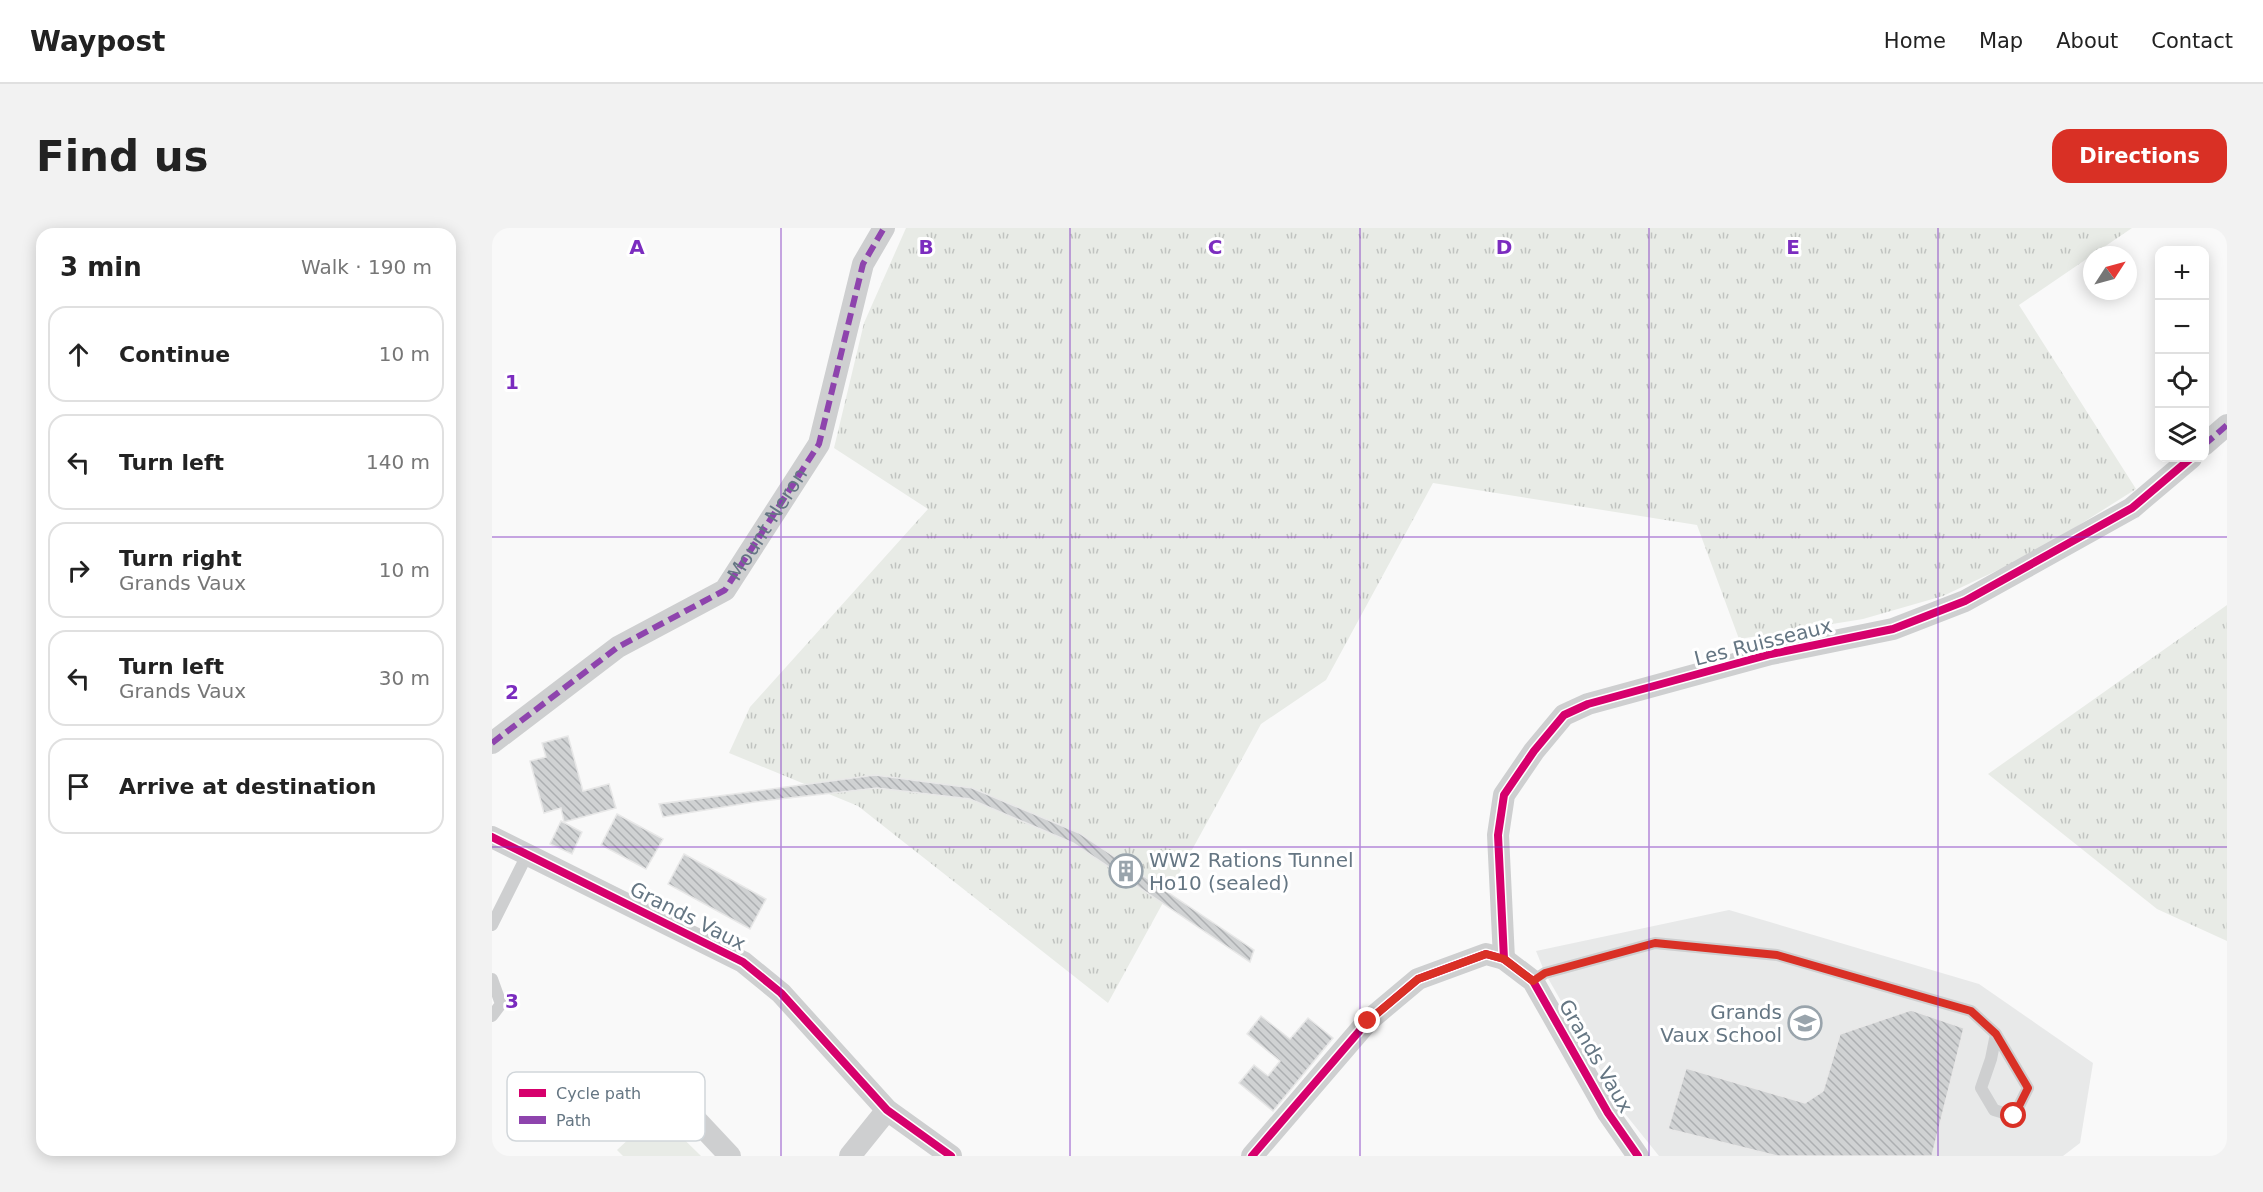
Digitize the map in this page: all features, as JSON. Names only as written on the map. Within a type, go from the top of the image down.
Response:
[{"type":"street","name":"Mount Neron","points":[[492,743],[618,646],[725,590],[819,444],[863,264],[884,228]]},
{"type":"street","points":[[2209,441],[2227,425]]},
{"type":"street","name":"Les Ruisseaux","points":[[1504,959],[1498,835],[1504,795],[1533,751],[1564,715],[1588,704],[1770,654],[1893,629],[1965,601],[2132,508],[2186,462]]},
{"type":"street","name":"Grands Vaux","points":[[492,837],[743,962],[781,993],[887,1110],[951,1156]]},
{"type":"street","points":[[1252,1156],[1368,1021],[1418,979],[1486,954],[1504,959]]},
{"type":"street","name":"Grands Vaux","points":[[1504,959],[1533,981],[1608,1113],[1638,1156]]},
{"type":"street","points":[[850,1156],[887,1110]]},
{"type":"street","points":[[705,1129],[730,1156]]},
{"type":"lane","points":[[492,925],[527,855]]},
{"type":"lane","points":[[1533,981],[1545,973],[1655,943],[1777,955],[1971,1011],[1996,1034],[2028,1088],[2014,1116],[1994,1110],[1980,1088],[1991,1059],[1996,1034]]},
{"type":"lane","points":[[492,980],[501,1004],[492,1016]]},
{"type":"shaded area","name":"Grands Vaux School","points":[[1729,910],[1979,984],[2093,1063],[2080,1143],[2063,1156],[1659,1156],[1626,1115],[1545,973],[1536,951]]},
{"type":"green space","points":[[906,228],[2132,228],[2106,246],[2083,246],[2083,261],[2019,305],[2136,489],[2038,551],[1943,596],[1863,619],[1739,639],[1697,525],[1433,483],[1326,680],[1261,724],[1108,1003],[858,806],[729,753],[750,707],[928,509],[834,448],[864,323]]},
{"type":"green space","points":[[2227,605],[2227,941],[2157,909],[1988,774]]},
{"type":"green space","points":[[627,1141],[686,1141],[701,1156],[623,1156],[617,1150]]},
{"type":"building","points":[[568,736],[583,791],[609,784],[616,808],[564,822],[561,808],[544,813],[530,761],[546,757],[542,743]]},
{"type":"building","name":"WW2 Rations Tunnel Ho10 (sealed)","points":[[875,775],[972,788],[1079,833],[1254,950],[1250,962],[1073,843],[970,799],[877,788],[754,802],[663,817],[659,804]]},
{"type":"building","points":[[617,814],[663,839],[646,869],[601,845]]},
{"type":"building","points":[[561,821],[582,832],[572,854],[550,844]]},
{"type":"building","points":[[684,854],[766,899],[750,929],[668,884]]},
{"type":"building","points":[[1911,1010],[1964,1028],[1932,1156],[1777,1156],[1668,1129],[1686,1068],[1805,1103],[1823,1091],[1840,1034]]},
{"type":"building","points":[[1261,1016],[1290,1039],[1308,1018],[1333,1038],[1273,1111],[1239,1083],[1254,1065],[1268,1076],[1280,1061],[1247,1034]]},
{"type":"marked path","points":[[492,743],[618,647],[725,590],[819,444],[863,264],[884,228]]},
{"type":"marked path","points":[[2209,441],[2227,425]]},
{"type":"cycle path","points":[[1504,959],[1498,835],[1504,795],[1534,751],[1564,715],[1588,704],[1771,654],[1893,629],[1965,601],[2132,508],[2186,462]]},
{"type":"cycle path","points":[[492,837],[743,962],[781,993],[887,1110],[951,1156]]},
{"type":"cycle path","points":[[1252,1156],[1368,1021],[1418,979],[1486,954],[1504,959],[1533,981],[1608,1113],[1638,1156]]},
{"type":"place","name":"WW2 Rations Tunnel Ho10 (sealed)","points":[[1126,871]]},
{"type":"place","name":"Grands Vaux School","points":[[1805,1023]]},
{"type":"route","points":[[1368,1021],[1418,979],[1469,958],[1486,954],[1504,959],[1533,981],[1545,973],[1655,943],[1777,955],[1971,1011],[1996,1034],[2028,1088],[2014,1116]]}]
